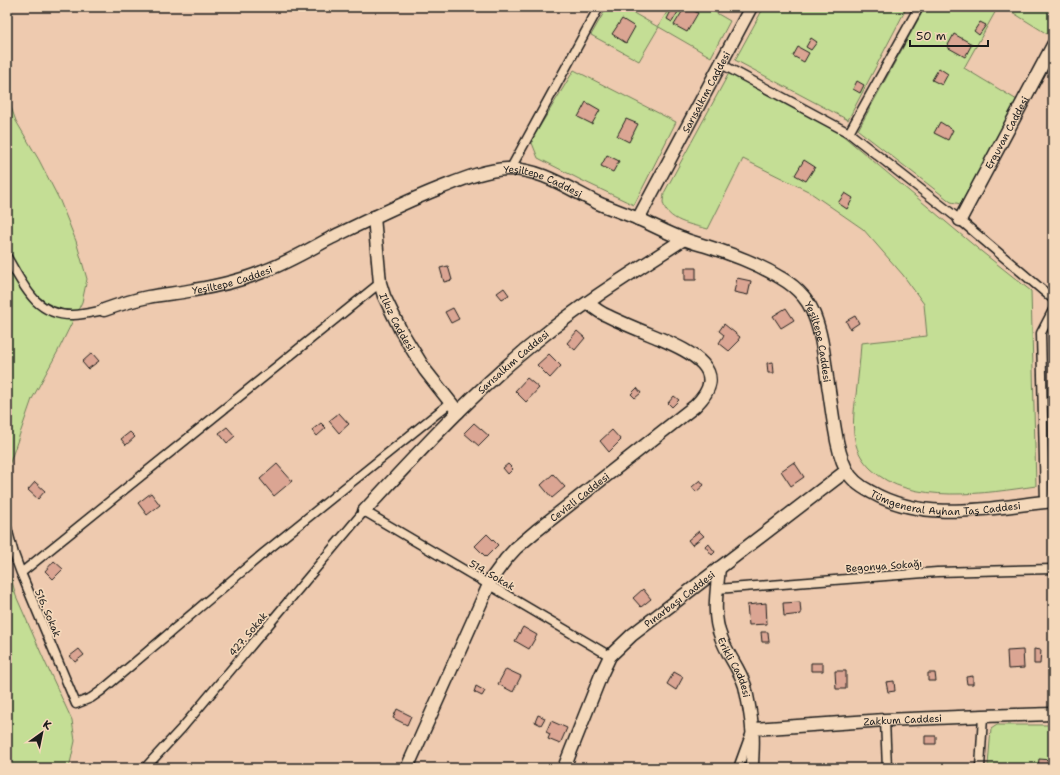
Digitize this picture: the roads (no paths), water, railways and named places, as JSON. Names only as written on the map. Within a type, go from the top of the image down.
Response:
[{"type":"street","points":[[511,168],[598,7]]},
{"type":"street","name":"Sarısalkım Caddesi","points":[[638,219],[751,7]]},
{"type":"street","points":[[849,133],[919,7]]},
{"type":"street","name":"Erguvan Caddesi","points":[[960,220],[1053,45]]},
{"type":"street","points":[[721,64],[849,133],[960,220],[1053,299]]},
{"type":"street","name":"Yeşiltepe Caddesi","points":[[104,310],[149,297],[222,284],[262,272],[288,261],[398,205],[457,181],[495,170],[511,168],[525,170],[540,175],[597,202],[684,239],[742,258],[787,281],[803,295],[811,308],[818,327],[824,354],[837,441],[846,471]]},
{"type":"street","name":"Ilkız Caddesi","points":[[374,217],[380,283],[384,296],[408,343],[425,370],[454,408]]},
{"type":"street","name":"Sarısalkım Caddesi","points":[[364,511],[454,408],[540,338],[588,303],[684,239]]},
{"type":"street","points":[[7,257],[24,287],[33,299],[51,312],[63,315],[73,315],[104,310]]},
{"type":"street","points":[[21,573],[380,283]]},
{"type":"street","name":"Cevizli Caddesi","points":[[407,768],[489,584],[498,569],[516,548],[536,531],[696,406],[706,394],[710,384],[710,376],[707,369],[696,356],[664,340],[608,316],[598,311],[588,303]]},
{"type":"street","points":[[1049,501],[1041,333],[1053,310]]},
{"type":"street","name":"516. Sokak","points":[[7,528],[21,573],[76,704],[92,698],[101,691],[265,552],[454,408]]},
{"type":"street","name":"Tümgeneral Ayhan Taş Caddesi","points":[[846,471],[865,489],[879,497],[918,509],[988,509],[1049,501]]},
{"type":"street","name":"Pınarbaşı Caddesi","points":[[564,768],[610,656],[632,635],[846,471]]},
{"type":"street","name":"514. Sokak","points":[[364,511],[610,656]]},
{"type":"street","name":"427. Sokak","points":[[145,768],[182,728],[364,511]]},
{"type":"street","name":"Erikli Caddesi","points":[[719,568],[716,609],[718,627],[721,637],[741,675],[748,702],[752,729],[752,768]]},
{"type":"street","name":"Begonya Sokağı","points":[[717,589],[937,572],[1053,569]]},
{"type":"street","name":"Zakkum Caddesi","points":[[752,729],[885,720],[1053,714]]},
{"type":"street","points":[[980,768],[983,716]]},
{"type":"street","points":[[885,720],[887,768]]},
{"type":"street","points":[[738,768],[752,729]]}]
